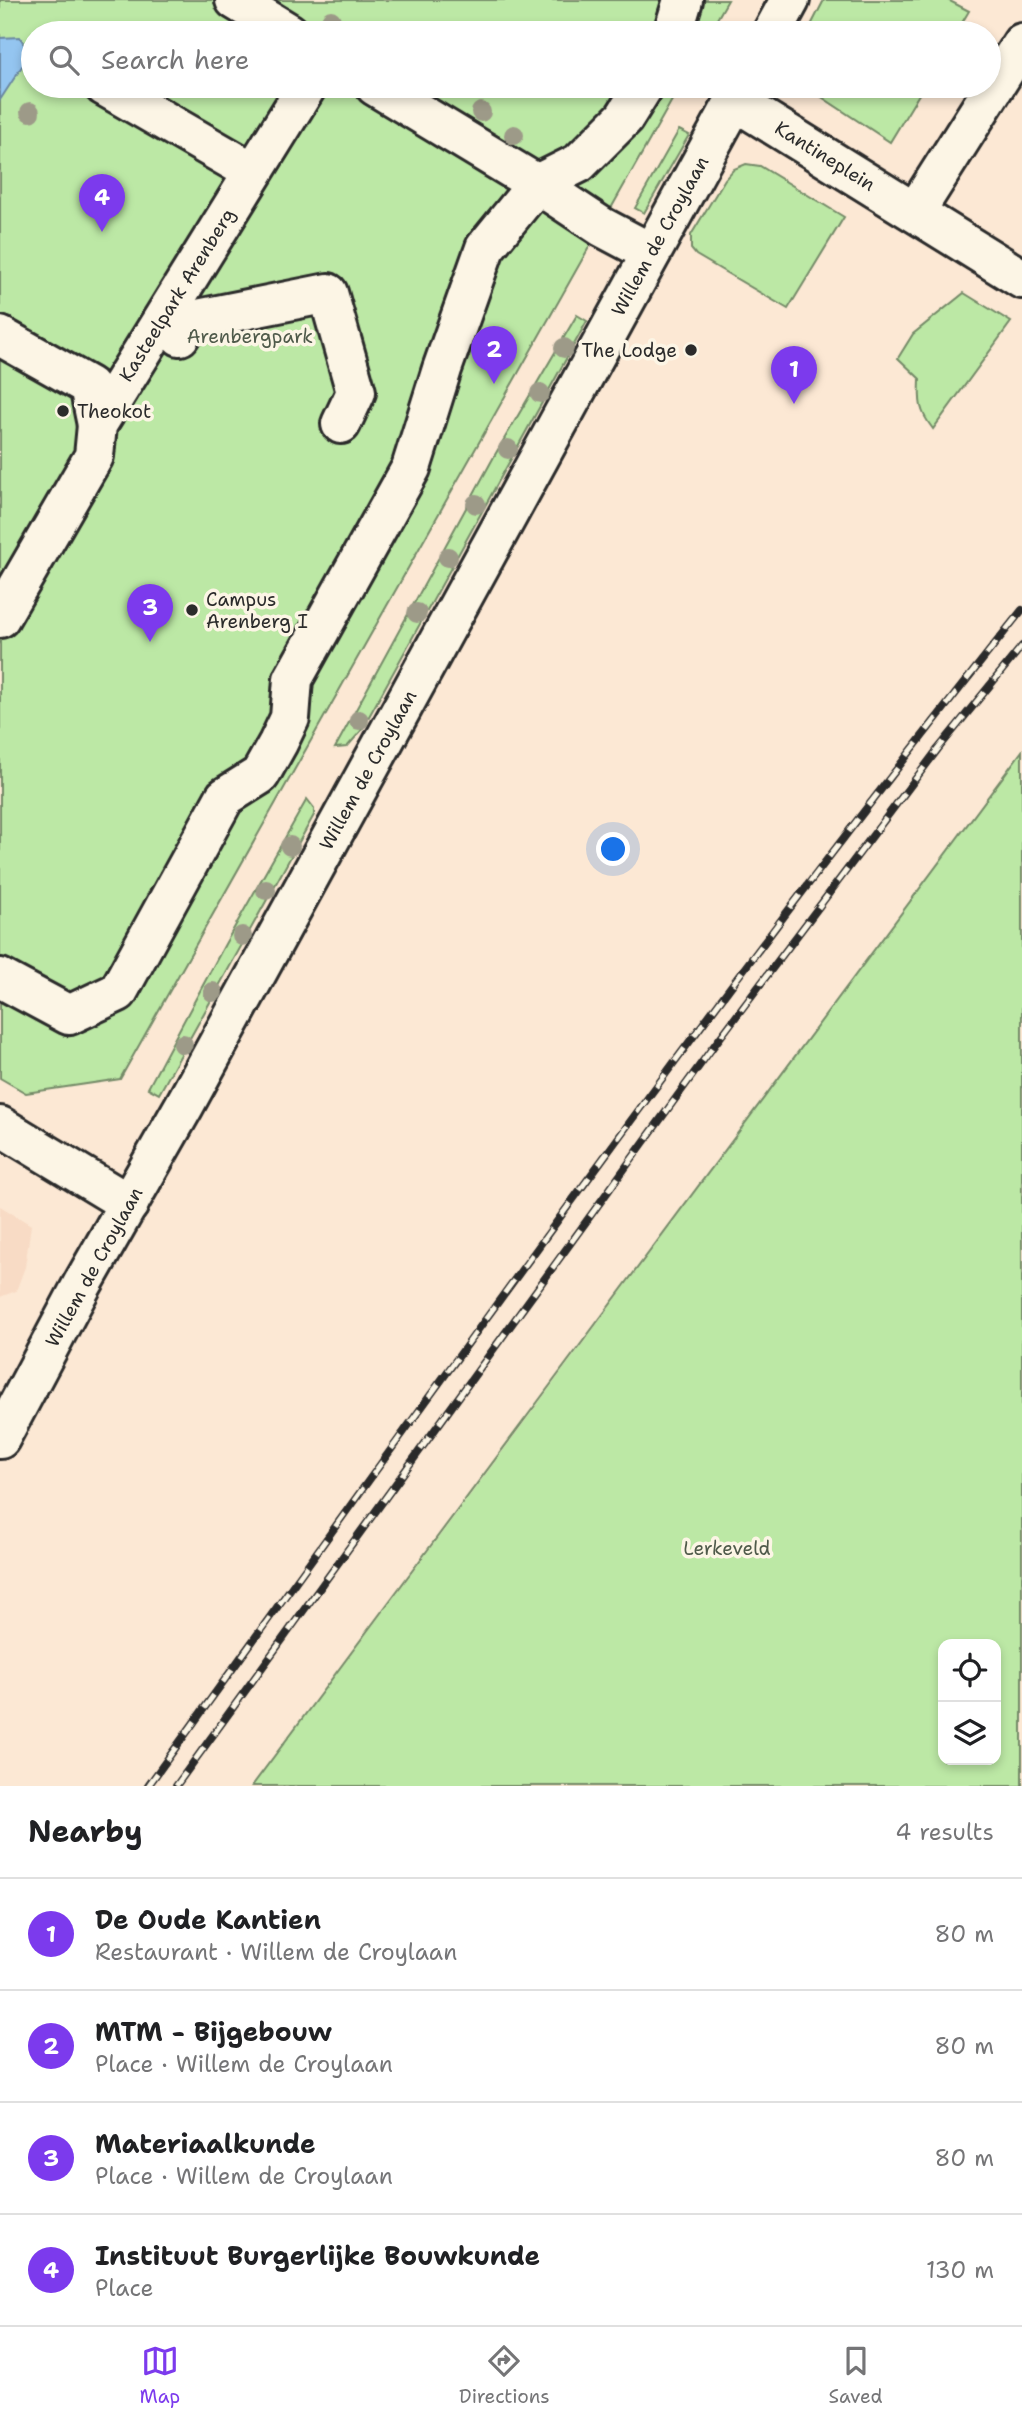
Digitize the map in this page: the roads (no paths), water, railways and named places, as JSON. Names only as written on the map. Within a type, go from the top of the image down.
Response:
[{"type":"street","points":[[234,0],[269,21]]},
{"type":"street","points":[[677,21],[683,0]]},
{"type":"street","points":[[779,21],[790,0]]},
{"type":"street","points":[[1001,76],[1022,43]]},
{"type":"street","points":[[125,98],[253,172]]},
{"type":"street","name":"Kasteelpark Arenberg","points":[[0,618],[94,456],[96,425],[299,98]]},
{"type":"street","points":[[395,98],[537,184],[602,227],[651,253]]},
{"type":"street","points":[[0,978],[69,1015],[118,992],[225,797],[260,775],[278,743],[290,718],[293,679],[411,468],[442,369],[485,248],[537,184],[579,163],[624,118],[636,98]]},
{"type":"street","name":"Willem de Croylaan","points":[[0,1439],[82,1285],[736,98]]},
{"type":"street","name":"Kantineplein","points":[[746,98],[915,212],[1022,279]]},
{"type":"street","points":[[915,212],[987,98]]},
{"type":"street","points":[[180,336],[188,321],[328,293],[356,392],[341,424]]},
{"type":"street","points":[[0,336],[89,386],[96,425]]},
{"type":"street","points":[[0,1126],[129,1204]]},
{"type":"water","points":[[20,37],[21,68],[0,100],[0,38]]},
{"type":"railway","points":[[148,1786],[687,1045],[1022,610]]},
{"type":"railway","points":[[176,1786],[713,1047],[938,749],[1022,646]]},
{"type":"place","name":"Instituut Burgerlijke Bouwkunde","points":[[102,232]]},
{"type":"place","name":"The Lodge","points":[[691,350]]},
{"type":"place","name":"MTM - Bijgebouw","points":[[494,384]]},
{"type":"place","name":"De Oude Kantien","points":[[794,404]]},
{"type":"place","name":"Theokot","points":[[63,411]]},
{"type":"place","name":"Campus Arenberg I","points":[[192,610]]},
{"type":"place","name":"Materiaalkunde","points":[[150,642]]},
{"type":"park label","name":"Arenbergpark","points":[[250,336]]},
{"type":"park label","name":"Lerkeveld","points":[[727,1548]]}]
